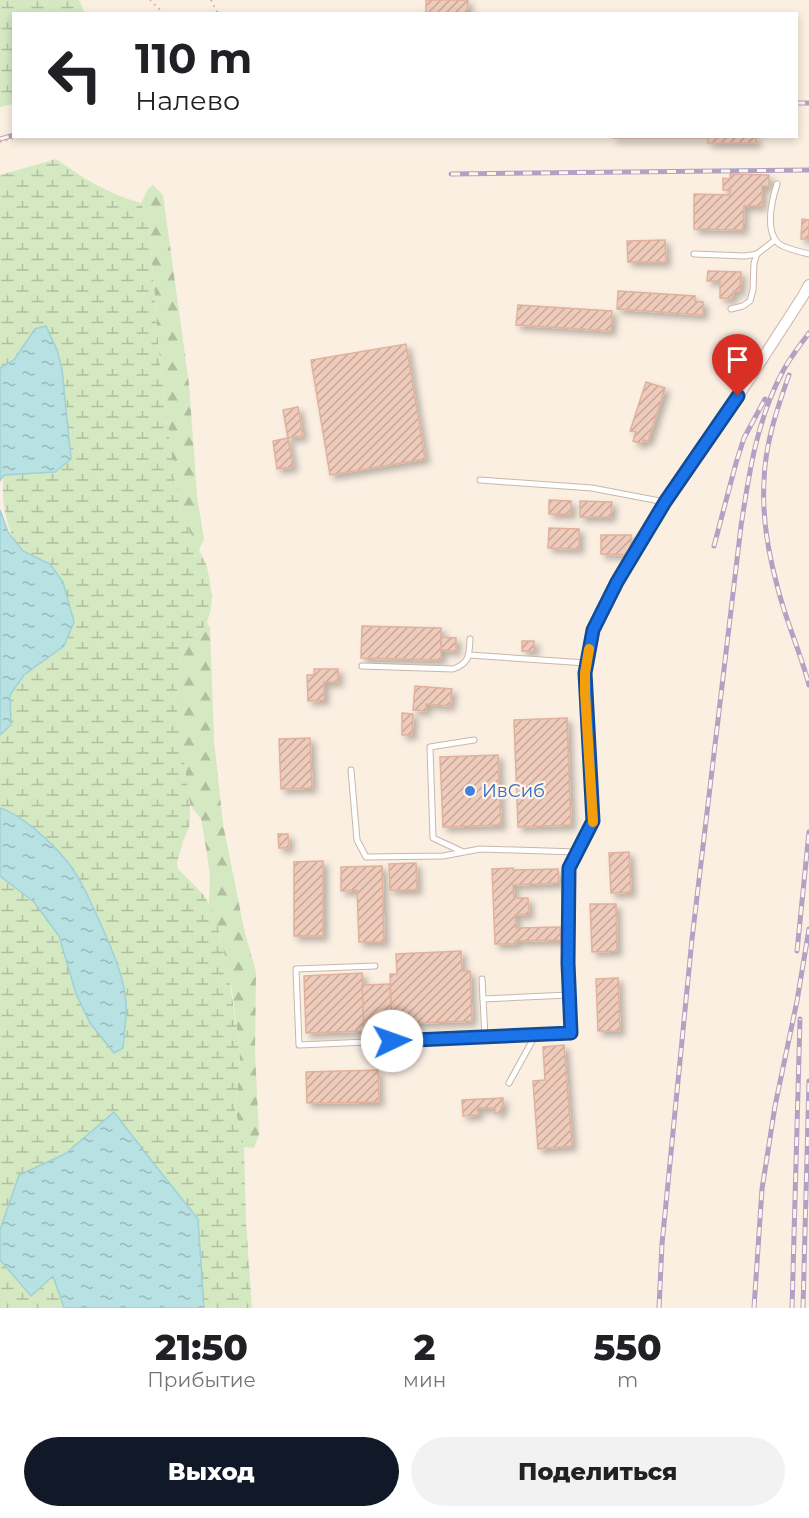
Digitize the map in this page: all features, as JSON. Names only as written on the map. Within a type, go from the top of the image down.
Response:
[{"type":"street","points":[[568,963],[569,868],[593,821],[585,693],[586,663],[593,630],[617,582],[665,502],[721,423],[809,285]]},
{"type":"lane","points":[[777,184],[771,206],[771,230],[775,240],[781,245],[809,254]]},
{"type":"lane","points":[[694,254],[745,256],[757,254],[775,240]]},
{"type":"lane","points":[[731,309],[743,306],[750,301],[757,254]]},
{"type":"lane","points":[[480,480],[592,488],[665,502]]},
{"type":"lane","points":[[362,666],[453,669],[466,661],[469,655],[470,639]]},
{"type":"lane","points":[[469,655],[586,663]]},
{"type":"lane","points":[[461,851],[433,838],[430,747],[474,740]]},
{"type":"lane","points":[[351,770],[357,840],[366,857],[443,856],[480,849],[577,852]]},
{"type":"lane","points":[[375,966],[296,969],[299,1045],[571,1033],[568,963]]},
{"type":"lane","points":[[482,979],[485,1037]]},
{"type":"lane","points":[[483,999],[569,995]]},
{"type":"lane","points":[[509,1083],[536,1034]]},
{"type":"path","points":[[150,0],[162,12]]},
{"type":"path","points":[[0,142],[15,138]]},
{"type":"green space","points":[[0,0],[79,0],[85,12],[12,12],[12,104],[0,107]]},
{"type":"green space","points":[[56,159],[97,185],[141,203],[149,225],[160,363],[175,482],[182,516],[206,564],[209,576],[211,609],[207,622],[201,631],[187,642],[181,656],[177,689],[177,709],[190,805],[190,825],[177,863],[178,869],[204,895],[209,904],[216,920],[227,964],[239,1044],[240,1068],[235,1110],[244,1147],[252,1308],[204,1308],[151,1160],[114,1112],[65,1154],[19,1175],[0,1230],[0,876],[34,902],[59,936],[76,994],[90,1023],[118,966],[92,902],[65,860],[41,834],[0,808],[0,735],[11,725],[10,695],[24,676],[64,646],[50,564],[24,551],[13,537],[4,504],[4,475],[55,472],[71,459],[62,369],[35,329],[14,360],[0,368],[0,175]]},
{"type":"green space","points":[[153,185],[163,195],[189,384],[197,496],[204,539],[199,550],[182,516],[175,482],[160,363],[149,225],[141,203],[148,189]]},
{"type":"green space","points":[[207,622],[210,628],[214,740],[223,824],[244,929],[256,972],[255,1053],[259,1135],[254,1148],[244,1147],[235,1110],[240,1068],[232,991],[220,935],[209,904],[210,877],[206,848],[201,819],[190,805],[177,709],[181,656],[187,642],[201,631]]},
{"type":"green space","points":[[0,1260],[31,1296],[53,1275],[64,1308],[0,1308]]},
{"type":"water","points":[[46,326],[57,350],[62,369],[71,459],[55,472],[4,475],[0,481],[0,368],[14,360],[35,329]]},
{"type":"water","points":[[0,510],[8,532],[23,551],[50,564],[63,582],[74,622],[64,646],[24,675],[10,695],[11,725],[0,735]]},
{"type":"water","points":[[0,808],[21,819],[52,845],[76,874],[92,905],[116,960],[125,993],[123,1048],[114,1053],[90,1023],[76,994],[59,936],[34,902],[0,876]]},
{"type":"water","points":[[114,1112],[198,1219],[204,1308],[64,1308],[53,1276],[31,1296],[0,1260],[0,1230],[19,1175],[65,1154]]},
{"type":"building","points":[[426,0],[468,0],[467,12],[426,12]]},
{"type":"building","points":[[708,138],[756,138],[756,143],[708,143]]},
{"type":"building","points":[[730,174],[769,175],[769,186],[762,186],[762,206],[744,206],[743,230],[694,229],[694,194],[730,195],[730,190],[723,190],[723,178],[730,179]]},
{"type":"building","points":[[802,219],[809,220],[809,239],[801,239]]},
{"type":"building","points":[[665,240],[666,262],[628,262],[627,241]]},
{"type":"building","points":[[708,271],[741,272],[740,291],[733,291],[732,299],[720,298],[720,281],[707,281]]},
{"type":"building","points":[[618,291],[695,296],[695,301],[703,302],[703,315],[617,309]]},
{"type":"building","points":[[518,305],[612,311],[611,331],[516,325]]},
{"type":"building","points":[[406,344],[425,459],[330,475],[311,360]]},
{"type":"building","points":[[646,382],[665,388],[648,441],[643,440],[642,444],[633,441],[636,432],[630,431]]},
{"type":"building","points":[[298,407],[303,436],[288,438],[283,410]]},
{"type":"building","points":[[288,438],[293,467],[277,469],[273,441]]},
{"type":"building","points":[[549,500],[571,501],[571,514],[549,514]]},
{"type":"building","points":[[580,501],[612,502],[611,517],[580,517]]},
{"type":"building","points":[[549,528],[579,529],[579,549],[548,548]]},
{"type":"building","points":[[601,535],[631,535],[631,555],[601,554]]},
{"type":"building","points":[[362,626],[441,628],[441,660],[361,658]]},
{"type":"building","points":[[441,637],[456,638],[456,651],[441,650]]},
{"type":"building","points":[[522,641],[534,641],[534,651],[522,651]]},
{"type":"building","points":[[314,669],[338,669],[338,682],[324,682],[324,700],[308,701],[307,675],[314,675]]},
{"type":"building","points":[[415,686],[452,689],[450,706],[426,704],[426,711],[413,710]]},
{"type":"building","points":[[402,713],[413,714],[412,735],[402,735]]},
{"type":"building","points":[[567,718],[571,825],[518,827],[514,720]]},
{"type":"building","points":[[310,738],[312,788],[281,789],[279,739]]},
{"type":"building","points":[[498,755],[501,825],[443,827],[440,757]]},
{"type":"building","points":[[278,834],[288,834],[289,848],[279,848]]},
{"type":"building","points":[[629,852],[631,892],[611,893],[609,853]]},
{"type":"building","points":[[323,861],[323,936],[294,936],[294,862]]},
{"type":"building","points":[[416,863],[417,890],[390,890],[389,864]]},
{"type":"building","points":[[382,866],[384,942],[359,942],[357,890],[341,891],[341,867]]},
{"type":"building","points":[[513,868],[513,870],[558,869],[559,883],[513,885],[514,898],[528,898],[529,914],[515,915],[516,928],[560,927],[561,940],[495,944],[492,869]]},
{"type":"building","points":[[590,904],[616,904],[617,951],[592,952]]},
{"type":"building","points":[[461,951],[462,971],[470,971],[472,1021],[392,1024],[390,974],[397,974],[396,954]]},
{"type":"building","points":[[362,973],[364,1031],[306,1033],[304,976]]},
{"type":"building","points":[[618,978],[620,1031],[598,1031],[596,979]]},
{"type":"building","points":[[390,984],[392,1024],[364,1025],[362,985]]},
{"type":"building","points":[[564,1045],[572,1146],[538,1149],[533,1081],[545,1080],[543,1047]]},
{"type":"building","points":[[378,1070],[379,1102],[307,1103],[306,1072]]},
{"type":"building","points":[[503,1098],[501,1113],[495,1113],[495,1108],[477,1108],[478,1115],[463,1116],[462,1100]]},
{"type":"railway","points":[[798,103],[809,103]]},
{"type":"railway","points":[[0,139],[12,136]]},
{"type":"railway","points":[[451,174],[809,170]]},
{"type":"railway","points":[[659,1308],[662,1244],[692,939],[744,506],[760,427],[774,389],[792,356],[809,333]]},
{"type":"railway","points":[[789,375],[769,440],[765,467],[764,507],[766,534],[774,572],[809,685]]},
{"type":"railway","points":[[714,546],[744,438],[765,399]]},
{"type":"railway","points":[[797,951],[809,832]]},
{"type":"railway","points":[[754,1308],[762,1189],[775,1106],[809,929]]},
{"type":"railway","points":[[792,1308],[800,1019]]},
{"type":"railway","points":[[803,1308],[809,1081]]},
{"type":"slow traffic","points":[[589,649],[585,673],[585,693],[593,822]]},
{"type":"place","name":"ИвСиб","points":[[470,791]]},
{"type":"route","points":[[392,1041],[571,1033],[568,963],[569,868],[593,821],[585,693],[586,663],[593,630],[617,582],[665,502],[738,396]]}]
